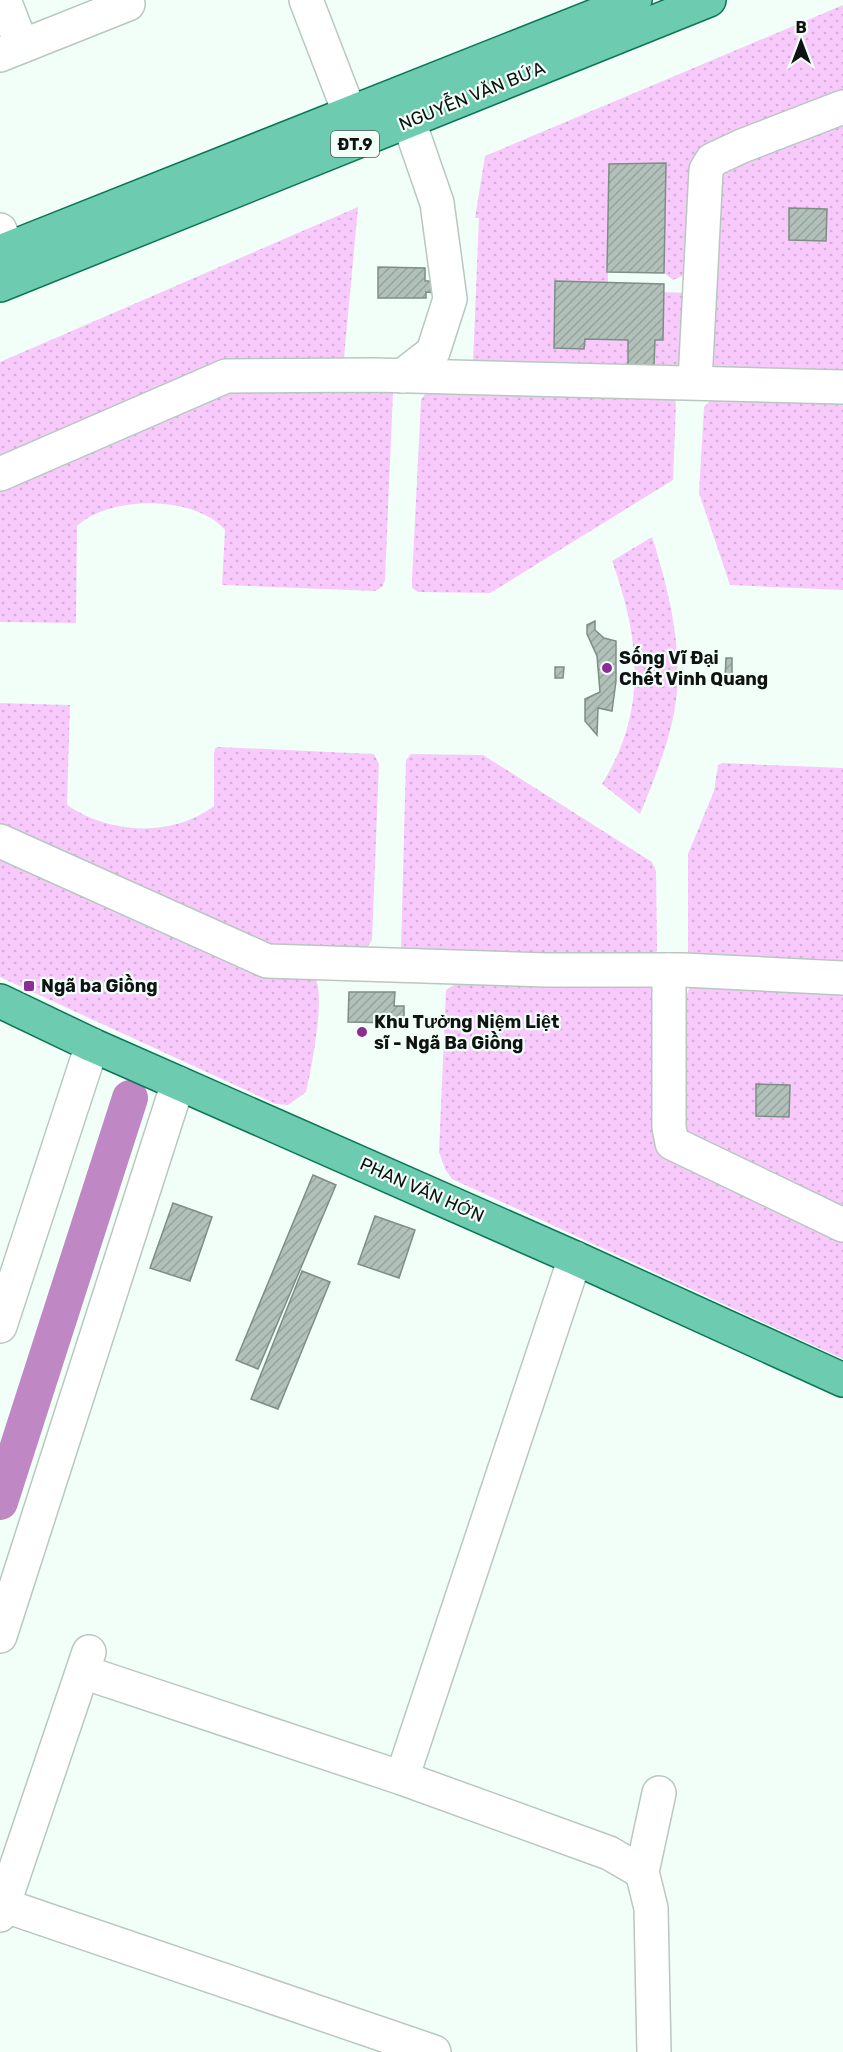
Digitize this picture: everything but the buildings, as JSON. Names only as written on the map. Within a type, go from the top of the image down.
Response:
[{"type":"main road","name":"NGUYỄN VĂN BỨA","points":[[5,259],[350,114],[402,109],[602,8],[636,0]]},
{"type":"main road","name":"NGUYỄN VĂN BỨA","points":[[5,259],[402,109],[709,0]]},
{"type":"main road","name":"PHAN VĂN HỚN","points":[[0,1001],[92,1045],[575,1258],[843,1380]]},
{"type":"street","points":[[4,0],[11,50],[128,4]]},
{"type":"street","points":[[306,0],[350,114]]},
{"type":"street","points":[[695,382],[706,170],[712,160],[742,146],[843,107]]},
{"type":"street","points":[[402,109],[437,203],[450,299],[434,352],[402,376]]},
{"type":"street","points":[[0,474],[226,376],[402,376],[843,387]]},
{"type":"street","points":[[0,841],[267,961],[547,970],[669,970],[843,978]]},
{"type":"street","points":[[669,970],[669,1127],[672,1143],[843,1225]]},
{"type":"street","points":[[0,1326],[92,1045]]},
{"type":"street","points":[[0,1636],[178,1083]]},
{"type":"street","points":[[402,1778],[575,1258]]},
{"type":"street","points":[[434,2052],[2,1910],[86,1662],[609,1853],[642,1872]]},
{"type":"street","points":[[654,2052],[651,1908],[642,1872],[659,1793]]},
{"type":"shaded area","points":[[843,5],[843,92],[701,151],[687,274],[673,280],[664,273],[666,164],[609,164],[608,282],[555,281],[554,347],[584,349],[585,339],[628,340],[628,365],[473,361],[479,218],[475,218],[485,156]]},
{"type":"shaded area","points":[[843,119],[843,375],[713,368],[711,360],[716,188],[723,170]]},
{"type":"shaded area","points":[[358,207],[344,358],[336,362],[239,362],[0,460],[0,362]]},
{"type":"shaded area","points":[[664,292],[685,293],[683,359],[678,366],[637,365],[654,365],[655,340],[663,340]]},
{"type":"shaded area","points":[[387,388],[393,392],[385,580],[382,587],[375,591],[222,585],[225,530],[194,510],[174,505],[130,504],[92,516],[77,526],[76,623],[0,622],[0,488],[220,391]]},
{"type":"shaded area","points":[[427,391],[674,397],[676,404],[673,480],[490,593],[418,592],[412,588],[412,580],[421,400]]},
{"type":"shaded area","points":[[713,398],[843,402],[843,590],[730,585],[699,493],[704,407]]},
{"type":"shaded area","points":[[652,537],[670,603],[678,672],[677,695],[670,730],[640,814],[602,784],[617,756],[627,729],[633,701],[635,674],[629,618],[612,561]]},
{"type":"shaded area","points":[[0,703],[70,705],[67,805],[102,822],[121,826],[160,827],[179,823],[214,806],[215,748],[374,754],[379,764],[372,940],[366,949],[265,949],[0,828]]},
{"type":"shaded area","points":[[411,754],[483,755],[652,862],[656,871],[657,951],[649,958],[401,949],[406,760]]},
{"type":"shaded area","points":[[722,763],[843,768],[843,966],[692,957],[688,953],[688,854],[714,791],[718,765]]},
{"type":"shaded area","points":[[0,856],[315,978],[318,987],[318,1016],[306,1092],[288,1105],[276,1104],[0,977]]},
{"type":"shaded area","points":[[461,980],[652,986],[656,991],[654,1137],[656,1144],[674,1162],[843,1239],[843,1359],[452,1179],[445,1169],[439,1152],[446,990]]},
{"type":"shaded area","points":[[696,983],[843,991],[843,1210],[695,1145],[680,1125],[684,1001],[689,989]]},
{"type":"waterway","points":[[0,1502],[130,1098]]},
{"type":"place","name":"Sống Vĩ Đại Chết Vinh Quang","points":[[607,668]]},
{"type":"place","name":"Ngã ba Giồng","points":[[29,986]]},
{"type":"place","name":"Khu Tưởng Niệm Liệt sĩ - Ngã Ba Giồng","points":[[362,1032]]}]
